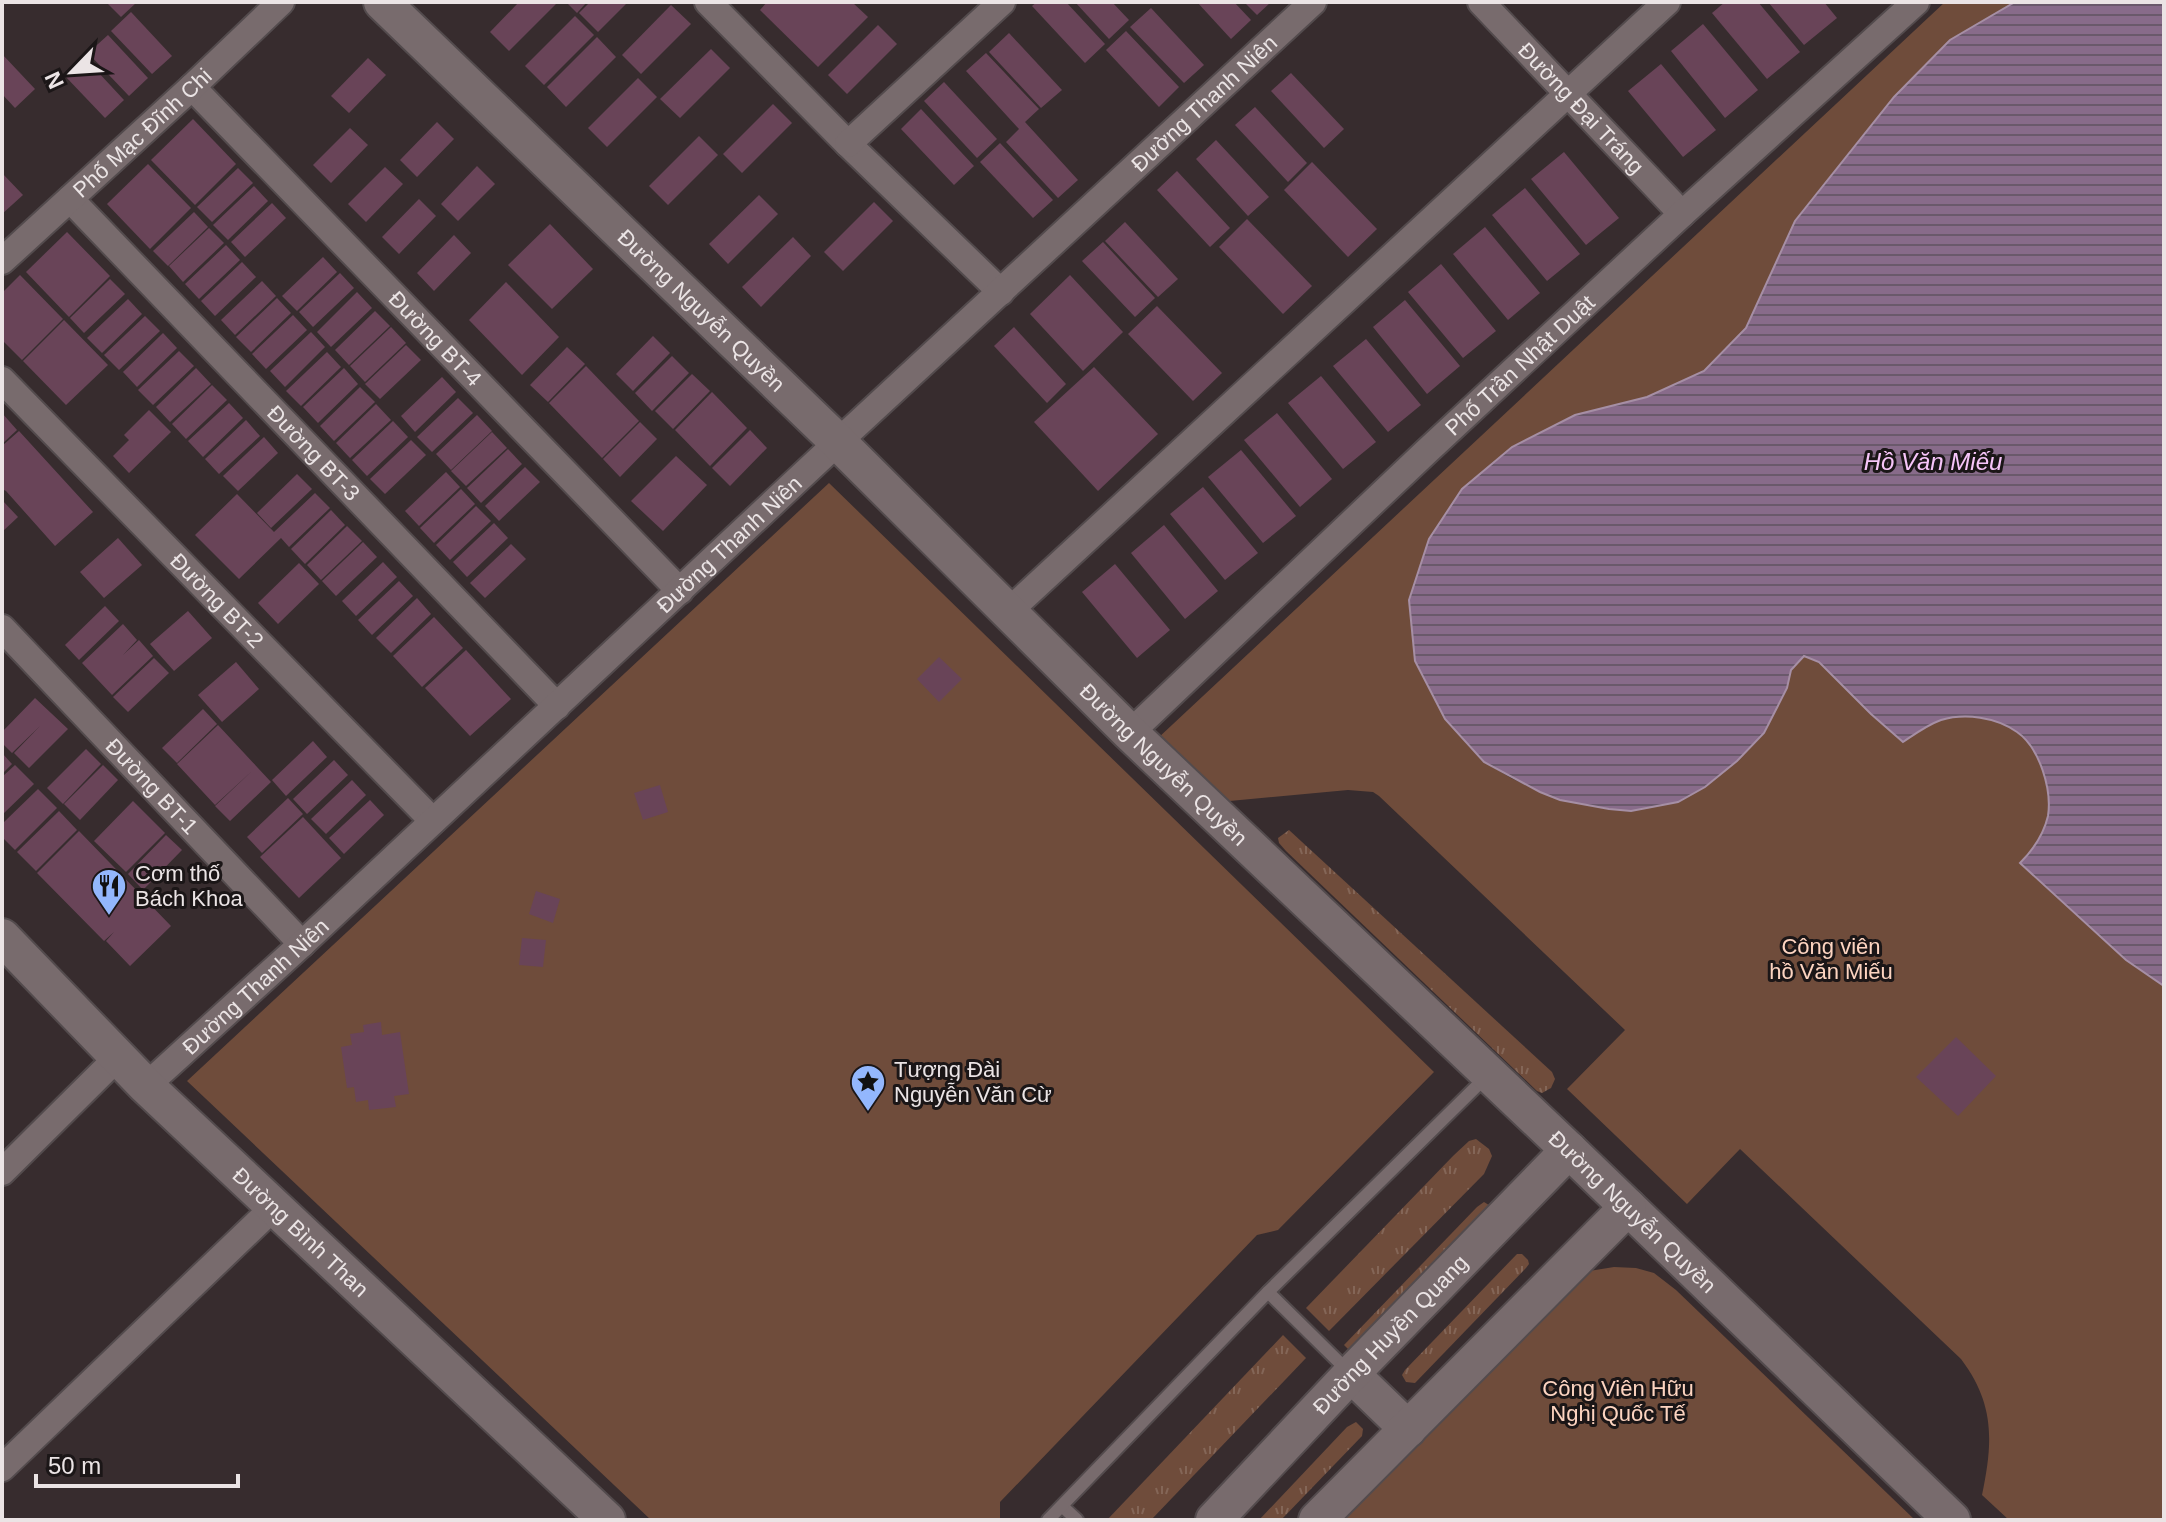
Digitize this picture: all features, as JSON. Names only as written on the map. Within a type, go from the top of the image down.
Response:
[{"type":"street","name":"Phố Mạc Đĩnh Chi","points":[[2,261],[281,2]]},
{"type":"street","name":"Đường Nguyễn Quyền","points":[[382,2],[838,442],[1130,733],[1952,1520]]},
{"type":"street","points":[[708,2],[848,144],[1001,292]]},
{"type":"street","name":"Đường Thanh Niên","points":[[146,1086],[1313,2]]},
{"type":"street","name":"Đường Đại Tráng","points":[[1481,2],[1682,214]]},
{"type":"street","points":[[1009,611],[1667,2]]},
{"type":"street","name":"Phố Trần Nhật Duật","points":[[1130,733],[1426,452],[1916,2]]},
{"type":"street","points":[[848,144],[999,3]]},
{"type":"street","name":"Đường BT-4","points":[[192,87],[680,591]]},
{"type":"street","name":"Đường BT-3","points":[[70,199],[557,706]]},
{"type":"street","name":"Đường BT-2","points":[[2,380],[433,821]]},
{"type":"street","name":"Đường BT-1","points":[[2,628],[302,944]]},
{"type":"street","name":"Đường Bình Than","points":[[2,937],[146,1086],[607,1520]]},
{"type":"street","points":[[2,1172],[118,1057]]},
{"type":"street","name":"Đường Huyền Quang","points":[[1214,1520],[1569,1150]]},
{"type":"street","points":[[2,1468],[274,1207]]},
{"type":"street","points":[[1317,1520],[1628,1207]]},
{"type":"street","points":[[1351,1374],[1408,1429]]},
{"type":"lane","points":[[1048,1520],[1268,1292],[1489,1075]]},
{"type":"lane","points":[[1268,1292],[1351,1374]]},
{"type":"lane","points":[[1062,1506],[1077,1520]]},
{"type":"green space","name":"Công viên hồ Văn Miếu","points":[[1945,2],[2015,2],[1950,40],[1894,97],[1795,221],[1746,328],[1704,371],[1647,397],[1575,415],[1512,447],[1462,489],[1415,661],[1445,719],[1484,762],[1540,792],[1678,802],[1705,787],[1764,734],[1787,688],[1791,670],[1804,656],[1819,662],[1903,742],[1936,722],[1960,717],[2000,723],[2025,739],[2043,770],[2049,806],[2044,829],[2021,863],[2164,986],[2164,1520],[2009,1520],[1982,1495],[1988,1458],[1988,1424],[1980,1392],[1961,1359],[1740,1149],[1687,1204],[1567,1089],[1625,1030],[1379,796],[1373,792],[1348,790],[1219,802],[1157,739]]},
{"type":"green space","points":[[829,483],[1434,1072],[1278,1230],[1257,1235],[1000,1502],[1000,1520],[651,1520],[187,1081]]},
{"type":"green space","points":[[1289,830],[1552,1072],[1555,1079],[1551,1088],[1542,1093],[1537,1091],[1286,851],[1278,838]]},
{"type":"green space","points":[[1476,1139],[1489,1149],[1492,1156],[1484,1174],[1329,1331],[1306,1308],[1453,1156],[1469,1141]]},
{"type":"green space","points":[[1484,1202],[1492,1207],[1357,1358],[1344,1345]]},
{"type":"green space","points":[[1517,1254],[1528,1260],[1526,1268],[1415,1383],[1406,1382],[1402,1375],[1405,1370]]},
{"type":"green space","name":"Công Viên Hữu Nghị Quốc Tế","points":[[1614,1267],[1654,1273],[1676,1290],[1915,1520],[1335,1520],[1583,1272]]},
{"type":"green space","points":[[1283,1335],[1306,1358],[1151,1520],[1107,1520]]},
{"type":"green space","points":[[1356,1422],[1363,1429],[1362,1436],[1281,1520],[1259,1520],[1347,1427]]},
{"type":"water","name":"Hồ Văn Miếu","points":[[2015,2],[2164,2],[2164,986],[2126,960],[2020,863],[2044,829],[2048,816],[2048,794],[2043,770],[2032,748],[2017,732],[2000,723],[1980,718],[1950,718],[1931,724],[1903,742],[1819,662],[1804,656],[1791,670],[1787,688],[1764,733],[1737,761],[1705,787],[1678,802],[1631,811],[1609,809],[1560,800],[1484,762],[1445,719],[1415,661],[1409,600],[1429,539],[1462,489],[1512,447],[1575,415],[1647,397],[1704,371],[1746,328],[1795,221],[1894,97],[1950,40]]},
{"type":"building","points":[[106,2],[137,2],[121,17]]},
{"type":"building","points":[[519,2],[558,2],[509,51],[490,32]]},
{"type":"building","points":[[566,2],[587,2],[577,13]]},
{"type":"building","points":[[590,2],[628,2],[598,32],[579,13]]},
{"type":"building","points":[[767,2],[852,2],[868,17],[818,67],[760,10]]},
{"type":"building","points":[[1037,2],[1066,2],[1105,44],[1085,63],[1032,6]]},
{"type":"building","points":[[1075,2],[1112,2],[1129,20],[1109,39]]},
{"type":"building","points":[[1197,2],[1234,2],[1251,20],[1231,39]]},
{"type":"building","points":[[1244,2],[1271,2],[1257,15]]},
{"type":"building","points":[[1725,2],[1758,2],[1800,52],[1767,79],[1712,13]]},
{"type":"building","points":[[1768,2],[1824,2],[1837,18],[1804,45]]},
{"type":"building","points":[[671,5],[691,24],[641,74],[622,55]]},
{"type":"building","points":[[1151,8],[1204,65],[1184,83],[1130,27]]},
{"type":"building","points":[[131,12],[172,56],[152,74],[111,31]]},
{"type":"building","points":[[575,16],[594,35],[544,85],[525,66]]},
{"type":"building","points":[[1703,24],[1758,90],[1725,118],[1671,51]]},
{"type":"building","points":[[878,25],[897,44],[847,94],[828,75]]},
{"type":"building","points":[[1126,31],[1179,87],[1159,107],[1106,50]]},
{"type":"building","points":[[1009,33],[1062,90],[1041,108],[989,52]]},
{"type":"building","points":[[108,35],[148,78],[129,96],[88,53]]},
{"type":"building","points":[[597,37],[616,57],[566,107],[547,87]]},
{"type":"building","points":[[711,49],[730,68],[680,118],[660,99]]},
{"type":"building","points":[[986,53],[1039,109],[1025,122],[1078,180],[1058,198],[1006,142],[1019,129],[966,71]]},
{"type":"building","points":[[2,54],[35,89],[15,108],[2,94]]},
{"type":"building","points":[[84,57],[124,100],[105,118],[64,75]]},
{"type":"building","points":[[368,58],[386,75],[349,113],[331,96]]},
{"type":"building","points":[[1661,64],[1716,130],[1683,157],[1628,91]]},
{"type":"building","points":[[1291,73],[1344,129],[1324,148],[1271,91]]},
{"type":"building","points":[[638,78],[657,97],[607,147],[588,128]]},
{"type":"building","points":[[944,82],[997,139],[977,158],[924,101]]},
{"type":"building","points":[[773,104],[792,123],[742,173],[723,154]]},
{"type":"building","points":[[1255,107],[1307,163],[1288,182],[1235,125]]},
{"type":"building","points":[[921,109],[974,166],[954,185],[901,129]]},
{"type":"building","points":[[193,119],[236,164],[195,205],[151,160]]},
{"type":"building","points":[[437,122],[454,139],[417,177],[400,160]]},
{"type":"building","points":[[350,128],[368,145],[331,183],[313,165]]},
{"type":"building","points":[[699,136],[718,155],[668,205],[649,186]]},
{"type":"building","points":[[1216,140],[1269,197],[1248,216],[1196,159]]},
{"type":"building","points":[[1000,143],[1053,200],[1033,218],[980,162]]},
{"type":"building","points":[[1564,152],[1619,218],[1586,245],[1531,179]]},
{"type":"building","points":[[1312,162],[1377,229],[1348,257],[1284,190]]},
{"type":"building","points":[[148,164],[191,208],[150,249],[107,204]]},
{"type":"building","points":[[477,166],[495,184],[458,221],[441,204]]},
{"type":"building","points":[[385,167],[403,184],[366,222],[348,204]]},
{"type":"building","points":[[238,168],[253,183],[212,222],[197,207]]},
{"type":"building","points":[[1177,171],[1230,228],[1210,247],[1157,190]]},
{"type":"building","points":[[2,173],[23,195],[2,214]]},
{"type":"building","points":[[254,186],[268,201],[228,240],[213,225]]},
{"type":"building","points":[[1525,188],[1580,254],[1547,281],[1492,215]]},
{"type":"building","points":[[759,195],[778,214],[728,264],[709,244]]},
{"type":"building","points":[[419,199],[436,216],[399,254],[382,237]]},
{"type":"building","points":[[874,202],[893,221],[843,271],[824,252]]},
{"type":"building","points":[[272,203],[286,218],[245,257],[231,242]]},
{"type":"building","points":[[194,212],[208,227],[168,266],[153,251]]},
{"type":"building","points":[[1247,219],[1312,286],[1283,314],[1219,247]]},
{"type":"building","points":[[1125,222],[1178,279],[1158,297],[1105,241]]},
{"type":"building","points":[[550,224],[593,269],[552,309],[508,265]]},
{"type":"building","points":[[1485,227],[1540,293],[1508,320],[1453,254]]},
{"type":"building","points":[[209,228],[224,243],[183,282],[169,266]]},
{"type":"building","points":[[67,232],[110,276],[69,317],[26,272]]},
{"type":"building","points":[[454,235],[471,253],[434,291],[417,273]]},
{"type":"building","points":[[793,237],[811,256],[761,307],[742,287]]},
{"type":"building","points":[[1103,242],[1155,298],[1135,317],[1082,261]]},
{"type":"building","points":[[226,245],[240,260],[199,299],[185,284]]},
{"type":"building","points":[[323,257],[337,272],[297,311],[282,296]]},
{"type":"building","points":[[242,262],[256,277],[215,316],[201,301]]},
{"type":"building","points":[[1441,264],[1496,331],[1463,358],[1408,292]]},
{"type":"building","points":[[340,273],[354,288],[313,327],[299,312]]},
{"type":"building","points":[[20,275],[63,319],[22,360],[2,340],[2,293]]},
{"type":"building","points":[[1070,275],[1123,332],[1083,371],[1030,314]]},
{"type":"building","points":[[110,279],[125,294],[84,333],[70,318]]},
{"type":"building","points":[[262,281],[276,296],[235,335],[221,320]]},
{"type":"building","points":[[506,282],[559,337],[522,375],[469,320]]},
{"type":"building","points":[[357,292],[372,308],[331,347],[317,332]]},
{"type":"building","points":[[277,298],[291,313],[251,352],[236,337]]},
{"type":"building","points":[[128,299],[142,314],[102,353],[87,338]]},
{"type":"building","points":[[1405,300],[1460,366],[1427,394],[1373,327]]},
{"type":"building","points":[[1157,306],[1222,373],[1193,401],[1128,334]]},
{"type":"building","points":[[375,311],[390,326],[349,365],[335,350]]},
{"type":"building","points":[[293,315],[307,330],[266,369],[252,354]]},
{"type":"building","points":[[145,316],[160,331],[119,370],[104,355]]},
{"type":"building","points":[[64,320],[108,365],[66,405],[23,361]]},
{"type":"building","points":[[391,327],[406,343],[365,382],[350,366]]},
{"type":"building","points":[[1014,327],[1066,384],[1047,403],[994,346]]},
{"type":"building","points":[[311,332],[325,347],[285,387],[270,371]]},
{"type":"building","points":[[163,333],[177,348],[137,387],[123,372]]},
{"type":"building","points":[[653,336],[670,353],[633,391],[616,374]]},
{"type":"building","points":[[1366,339],[1421,405],[1388,432],[1333,366]]},
{"type":"building","points":[[406,345],[421,360],[380,399],[365,384]]},
{"type":"building","points":[[567,347],[585,364],[548,402],[530,385]]},
{"type":"building","points":[[179,351],[194,366],[153,405],[138,390]]},
{"type":"building","points":[[327,352],[341,367],[301,406],[286,391]]},
{"type":"building","points":[[672,356],[689,373],[652,411],[635,393]]},
{"type":"building","points":[[586,366],[639,421],[602,458],[549,403]]},
{"type":"building","points":[[1094,367],[1158,434],[1098,491],[1034,422]]},
{"type":"building","points":[[196,368],[211,384],[170,422],[156,407]]},
{"type":"building","points":[[344,368],[358,384],[318,423],[303,407]]},
{"type":"building","points":[[692,374],[710,391],[673,429],[655,411]]},
{"type":"building","points":[[1321,376],[1376,442],[1343,469],[1288,403]]},
{"type":"building","points":[[442,377],[456,392],[415,432],[401,416]]},
{"type":"building","points":[[212,385],[227,400],[186,439],[172,424]]},
{"type":"building","points":[[360,387],[375,402],[334,441],[320,426]]},
{"type":"building","points":[[712,392],[747,428],[710,466],[675,430]]},
{"type":"building","points":[[458,398],[473,413],[432,452],[417,437]]},
{"type":"building","points":[[229,403],[243,418],[203,457],[188,441]]},
{"type":"building","points":[[376,404],[391,420],[350,458],[336,443]]},
{"type":"building","points":[[149,410],[171,432],[129,473],[113,456],[129,440],[124,435]]},
{"type":"building","points":[[2,413],[17,430],[2,444]]},
{"type":"building","points":[[1277,413],[1332,479],[1300,507],[1244,440]]},
{"type":"building","points":[[477,415],[492,431],[451,470],[436,454]]},
{"type":"building","points":[[246,420],[260,436],[219,474],[205,459]]},
{"type":"building","points":[[393,421],[408,437],[367,476],[352,460]]},
{"type":"building","points":[[640,422],[657,439],[620,477],[603,459]]},
{"type":"building","points":[[750,430],[767,448],[730,486],[712,468]]},
{"type":"building","points":[[19,431],[93,512],[55,546],[2,489],[2,446]]},
{"type":"building","points":[[492,432],[507,448],[466,486],[451,471]]},
{"type":"building","points":[[264,437],[278,453],[238,491],[223,476]]},
{"type":"building","points":[[411,440],[426,455],[385,494],[370,479]]},
{"type":"building","points":[[508,449],[522,464],[481,503],[467,488]]},
{"type":"building","points":[[1241,450],[1296,516],[1263,543],[1208,477]]},
{"type":"building","points":[[676,456],[707,485],[663,531],[631,501]]},
{"type":"building","points":[[525,467],[540,482],[499,521],[485,506]]},
{"type":"building","points":[[446,472],[460,487],[419,526],[405,511]]},
{"type":"building","points":[[297,474],[312,489],[271,528],[257,513]]},
{"type":"building","points":[[1203,487],[1258,553],[1225,580],[1170,514]]},
{"type":"building","points":[[461,489],[475,504],[434,543],[420,528]]},
{"type":"building","points":[[315,493],[330,508],[289,547],[281,538],[239,579],[195,535],[237,494],[274,532]]},
{"type":"building","points":[[2,500],[18,517],[2,532]]},
{"type":"building","points":[[476,506],[491,521],[450,560],[436,545]]},
{"type":"building","points":[[331,510],[345,525],[305,564],[291,549]]},
{"type":"building","points":[[494,523],[508,538],[467,577],[453,562]]},
{"type":"building","points":[[1164,525],[1218,591],[1185,619],[1131,553]]},
{"type":"building","points":[[347,526],[362,541],[321,580],[307,565]]},
{"type":"building","points":[[118,538],[142,565],[104,598],[80,572]]},
{"type":"building","points":[[363,542],[377,557],[336,596],[322,581]]},
{"type":"building","points":[[511,544],[526,559],[485,598],[470,583]]},
{"type":"building","points":[[383,562],[397,577],[356,616],[342,601]]},
{"type":"building","points":[[299,563],[319,584],[278,624],[258,603]]},
{"type":"building","points":[[1115,564],[1170,630],[1137,658],[1082,592]]},
{"type":"building","points":[[399,581],[413,596],[372,635],[358,620]]},
{"type":"building","points":[[417,598],[431,614],[391,653],[376,638]]},
{"type":"building","points":[[105,606],[119,621],[79,660],[65,645]]},
{"type":"building","points":[[188,611],[212,638],[174,671],[150,644]]},
{"type":"building","points":[[434,617],[463,648],[422,687],[393,656]]},
{"type":"building","points":[[123,624],[137,640],[123,655],[139,640],[153,656],[112,695],[82,663]]},
{"type":"building","points":[[466,650],[511,699],[470,736],[425,688]]},
{"type":"building","points":[[939,657],[962,679],[939,702],[917,679]]},
{"type":"building","points":[[154,658],[169,673],[128,712],[113,697]]},
{"type":"building","points":[[236,662],[259,689],[222,722],[198,695]]},
{"type":"building","points":[[35,698],[68,729],[29,768],[14,753],[40,726],[12,753],[2,743],[2,732]]},
{"type":"building","points":[[203,709],[217,724],[177,763],[162,748]]},
{"type":"building","points":[[218,725],[271,782],[230,821],[215,806],[252,771],[215,805],[177,764]]},
{"type":"building","points":[[313,741],[327,757],[286,796],[272,780]]},
{"type":"building","points":[[86,749],[101,764],[63,804],[47,788]]},
{"type":"building","points":[[2,753],[12,764],[2,774]]},
{"type":"building","points":[[334,760],[348,775],[307,814],[293,799]]},
{"type":"building","points":[[15,765],[34,784],[2,815],[2,777]]},
{"type":"building","points":[[103,765],[118,780],[80,820],[64,804]]},
{"type":"building","points":[[352,780],[366,795],[326,834],[311,819]]},
{"type":"building","points":[[660,785],[668,812],[643,820],[634,793]]},
{"type":"building","points":[[38,789],[57,808],[15,850],[2,837],[2,824]]},
{"type":"building","points":[[288,798],[303,814],[262,853],[247,837]]},
{"type":"building","points":[[370,800],[384,815],[344,854],[329,838]]},
{"type":"building","points":[[133,801],[165,833],[126,872],[94,841]]},
{"type":"building","points":[[59,811],[77,830],[36,871],[17,852]]},
{"type":"building","points":[[303,817],[341,858],[299,898],[260,857]]},
{"type":"building","points":[[79,831],[171,926],[130,966],[106,941],[114,932],[104,941],[37,873]]},
{"type":"building","points":[[166,835],[182,850],[143,890],[128,874]]},
{"type":"building","points":[[536,891],[560,899],[553,923],[529,914]]},
{"type":"building","points":[[522,938],[546,940],[543,967],[519,965]]},
{"type":"building","points":[[381,1022],[382,1035],[400,1032],[409,1094],[394,1096],[396,1107],[369,1110],[368,1100],[356,1102],[354,1087],[347,1088],[341,1047],[352,1045],[350,1034],[364,1032],[363,1025]]},
{"type":"building","points":[[1956,1037],[1996,1076],[1958,1116],[1916,1077]]},
{"type":"place","name":"Cơm thố Bách Khoa","points":[[109,917]]},
{"type":"place","name":"Tượng Đài Nguyễn Văn Cừ","points":[[868,1113]]}]
